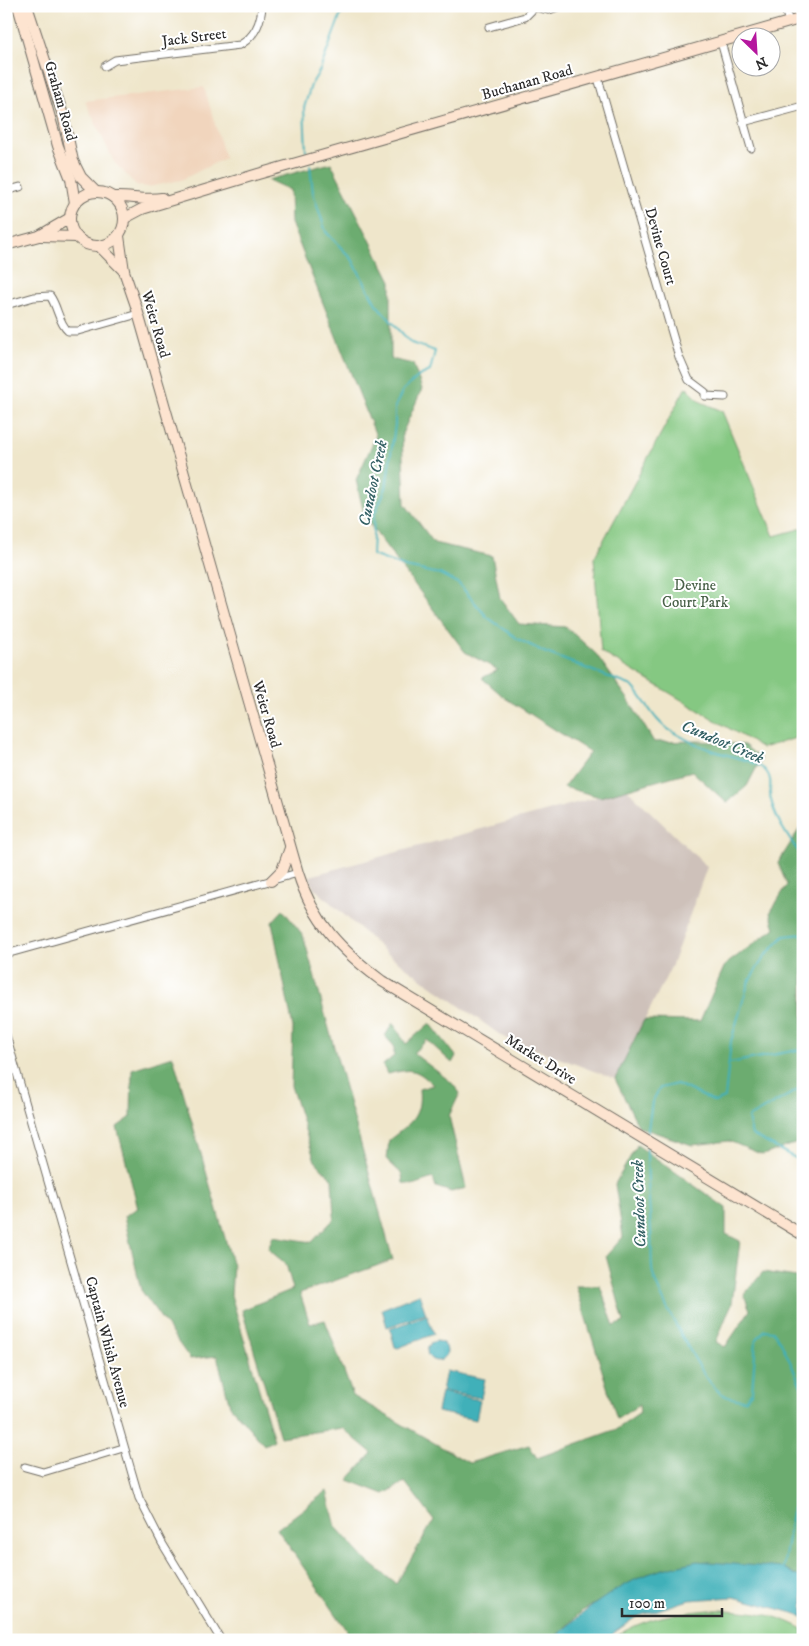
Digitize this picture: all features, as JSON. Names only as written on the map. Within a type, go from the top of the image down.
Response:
[{"type":"main road","name":"Graham Road","points":[[25,7],[63,115],[73,162],[81,177],[96,192]]},
{"type":"main road","name":"Graham Road","points":[[25,7],[58,146],[71,179],[76,203]]},
{"type":"main road","name":"Buchanan Road","points":[[125,218],[135,211],[258,174],[803,18]]},
{"type":"main road","name":"Buchanan Road","points":[[114,198],[126,196],[158,199],[246,175],[258,174]]},
{"type":"main road","points":[[96,192],[114,198],[119,203],[125,218],[119,236],[114,241],[99,246],[83,243],[77,237],[70,218],[76,203],[81,198],[96,192]]},
{"type":"main road","points":[[6,245],[39,236],[70,218]]},
{"type":"main road","points":[[39,236],[77,237]]},
{"type":"main road","name":"Weier Road","points":[[119,236],[124,271],[138,314],[298,873]]},
{"type":"main road","name":"Weier Road","points":[[99,246],[124,271]]},
{"type":"main road","points":[[271,880],[285,865],[290,846]]},
{"type":"main road","name":"Market Drive","points":[[298,873],[313,910],[325,928],[349,956],[382,981],[616,1124],[803,1235]]},
{"type":"street","name":"Jack Street","points":[[105,66],[115,60],[240,45],[251,38],[262,6]]},
{"type":"street","points":[[489,27],[525,16],[534,7],[549,10],[561,6]]},
{"type":"street","points":[[784,6],[789,22]]},
{"type":"street","points":[[721,42],[751,148]]},
{"type":"street","name":"Devine Court","points":[[598,78],[679,358],[689,380],[705,392],[705,396],[725,397]]},
{"type":"street","points":[[744,122],[803,106]]},
{"type":"street","points":[[6,191],[20,187]]},
{"type":"street","points":[[6,305],[34,297],[50,296],[56,304],[63,327],[68,331],[78,331],[138,314]]},
{"type":"street","points":[[6,954],[298,873]]},
{"type":"street","name":"Captain Whish Avenue","points":[[6,1035],[83,1299],[123,1448],[139,1498],[162,1543],[221,1640]]},
{"type":"street","points":[[25,1467],[43,1472],[123,1448]]},
{"type":"shaded area","points":[[204,87],[225,158],[181,180],[148,187],[136,185],[114,162],[85,101]]},
{"type":"shaded area","points":[[627,789],[707,867],[672,965],[615,1079],[503,1037],[389,955],[313,887],[310,876]]},
{"type":"green space","points":[[331,163],[391,281],[391,359],[413,364],[422,389],[402,434],[405,504],[434,543],[492,556],[500,598],[519,624],[566,627],[596,654],[628,699],[654,742],[701,741],[744,745],[761,759],[747,786],[727,803],[692,771],[600,797],[564,787],[590,752],[505,698],[482,678],[498,670],[465,652],[365,518],[356,480],[376,436],[291,223],[290,190],[268,180]]},
{"type":"green space","name":"Devine Court Park","points":[[686,387],[701,402],[722,411],[774,536],[803,528],[803,736],[762,748],[601,652],[594,558]]},
{"type":"green space","points":[[800,828],[803,831],[803,1141],[763,1155],[729,1141],[692,1145],[639,1127],[615,1079],[644,1020],[700,1021],[725,965],[775,928],[770,913],[787,885],[778,863]]},
{"type":"green space","points":[[283,910],[303,935],[393,1260],[300,1293],[310,1324],[325,1320],[353,1396],[469,1463],[529,1445],[537,1458],[617,1429],[640,1413],[639,1405],[617,1419],[576,1286],[600,1286],[614,1326],[624,1322],[606,1256],[623,1237],[615,1184],[637,1145],[726,1208],[726,1234],[740,1241],[732,1303],[716,1342],[725,1347],[750,1310],[744,1295],[763,1272],[803,1278],[803,1579],[784,1568],[648,1574],[582,1611],[552,1640],[348,1640],[347,1630],[277,1529],[327,1491],[336,1527],[364,1558],[396,1584],[434,1520],[405,1482],[384,1494],[348,1480],[372,1453],[342,1428],[280,1437],[242,1310],[293,1289],[286,1264],[268,1249],[273,1236],[312,1242],[334,1219],[332,1179],[315,1161],[291,1086],[293,1028],[272,922]]},
{"type":"green space","points":[[393,1023],[406,1044],[430,1023],[456,1056],[452,1063],[427,1040],[413,1053],[451,1082],[460,1093],[449,1116],[466,1188],[451,1192],[436,1187],[433,1178],[412,1185],[403,1183],[402,1174],[387,1160],[389,1140],[408,1124],[416,1114],[419,1089],[433,1085],[417,1072],[402,1071],[387,1074],[383,1065],[394,1056],[394,1046],[385,1036]]},
{"type":"green space","points":[[173,1056],[233,1266],[231,1295],[274,1440],[264,1445],[230,1406],[217,1356],[190,1359],[141,1290],[124,1216],[138,1208],[117,1127],[131,1117],[132,1069]]},
{"type":"green space","points":[[710,1610],[758,1613],[781,1619],[803,1629],[803,1640],[610,1640],[646,1621],[683,1613]]},
{"type":"water","points":[[419,1294],[426,1314],[387,1327],[382,1309]]},
{"type":"water","points":[[427,1315],[434,1334],[398,1348],[395,1347],[390,1329]]},
{"type":"water","points":[[437,1341],[444,1344],[447,1351],[444,1358],[437,1361],[430,1358],[427,1351],[430,1344]]},
{"type":"water","points":[[446,1371],[485,1379],[481,1398],[442,1391]]},
{"type":"water","points":[[441,1392],[480,1400],[476,1420],[437,1412]]},
{"type":"water","points":[[697,1561],[784,1568],[803,1579],[803,1618],[797,1614],[734,1597],[689,1600],[636,1617],[604,1640],[552,1640],[585,1611],[621,1587],[654,1572]]},
{"type":"waterway","name":"Cundoot Creek","points":[[306,151],[304,108],[311,85],[320,70],[344,6]]},
{"type":"waterway","name":"Cundoot Creek","points":[[310,165],[313,193],[326,232],[352,259],[376,304],[411,343],[435,351],[430,371],[419,376],[403,390],[395,407],[395,425],[386,488],[374,515],[372,555],[405,567],[440,574],[459,584],[487,617],[518,639],[544,652],[632,686],[659,722],[671,731],[712,751],[746,760],[761,767],[770,778],[770,796],[776,816],[788,837],[803,857]]},
{"type":"waterway","name":"Cundoot Creek","points":[[647,1136],[652,1102],[660,1088],[677,1084],[715,1102],[725,1098],[731,1041],[749,981],[765,956],[784,936],[803,934]]},
{"type":"waterway","points":[[730,1063],[803,1049]]},
{"type":"waterway","points":[[803,1087],[748,1118],[752,1135],[803,1162]]},
{"type":"waterway","name":"Cundoot Creek","points":[[647,1146],[652,1269],[669,1311],[707,1378],[724,1395],[745,1400],[752,1392],[756,1340],[765,1330],[773,1331],[782,1344],[803,1390]]},
{"type":"waterway","name":"Cundoot Creek","points":[[783,1569],[803,1443]]}]
